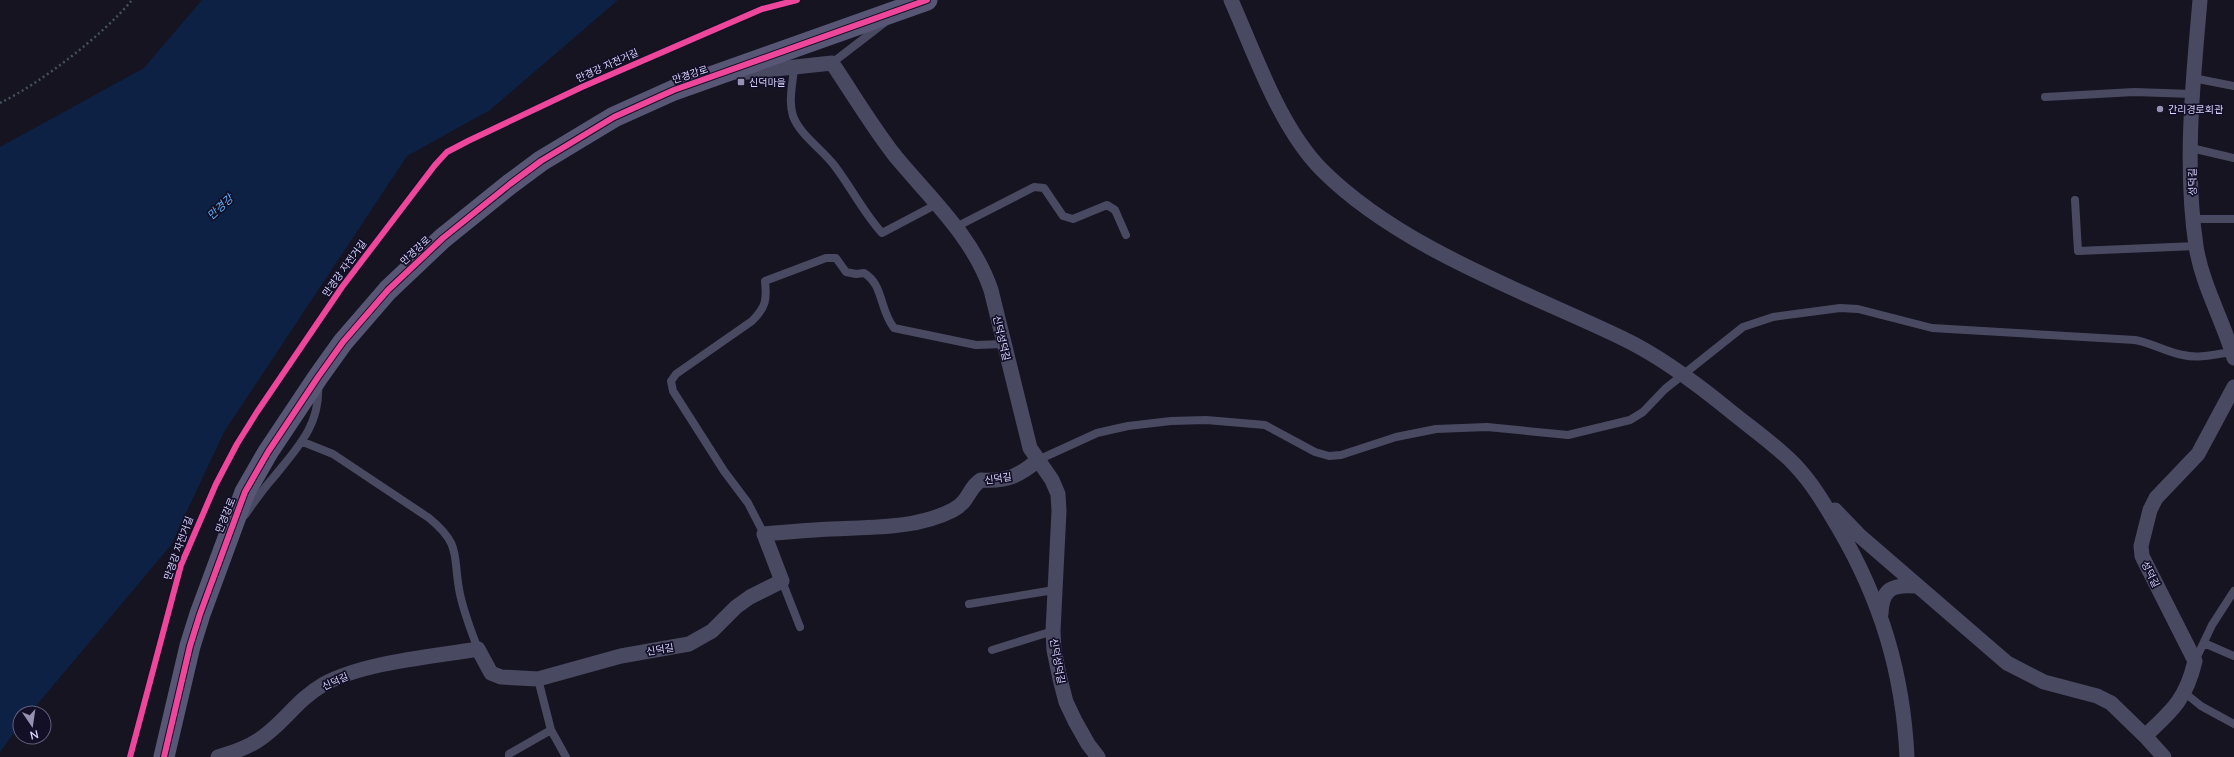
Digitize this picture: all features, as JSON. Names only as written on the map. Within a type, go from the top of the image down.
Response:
[{"type":"street","name":"만경강로","points":[[164,757],[190,646],[242,498],[255,473],[318,377],[343,342],[388,290],[443,238],[510,184],[541,161],[614,117],[674,90],[927,0]]},
{"type":"street","points":[[1231,0],[1289,126],[1321,169],[1343,189],[1373,211],[1445,256],[1625,340],[1683,375],[1705,391],[1793,463],[1860,536],[2007,664],[2044,682],[2097,696],[2111,703],[2145,736],[2162,756]]},
{"type":"street","name":"성덕길","points":[[2200,0],[2192,94],[2192,148],[2196,246],[2202,272],[2233,355]]},
{"type":"street","points":[[718,75],[832,63]]},
{"type":"street","name":"신덕성덕길","points":[[832,63],[895,155],[956,227],[984,270],[1030,448],[1052,480],[1058,494],[1059,511],[1054,590],[1054,650],[1066,702],[1088,744],[1098,757]]},
{"type":"street","name":"성덕길","points":[[2196,661],[2146,566],[2142,556],[2141,546],[2150,510],[2156,498],[2198,454],[2234,387]]},
{"type":"street","name":"신덕길","points":[[764,534],[807,530],[892,526],[935,518],[964,504],[971,494],[974,484],[981,480],[990,481],[1021,474],[1038,460]]},
{"type":"street","points":[[1815,488],[1855,556],[1870,586],[1881,616],[1891,649],[1901,698],[1908,757]]},
{"type":"street","points":[[764,534],[782,581]]},
{"type":"street","name":"신덕길","points":[[218,757],[240,754],[267,734],[306,695],[326,684],[370,668],[478,649],[491,673],[501,677],[538,679],[621,656],[689,644],[712,631],[736,607],[750,597],[782,581]]},
{"type":"street","points":[[1881,616],[1881,601],[1893,587],[1902,585],[1916,586]]},
{"type":"street","points":[[2145,736],[2174,710],[2185,693],[2196,661]]},
{"type":"lane","points":[[832,63],[903,9]]},
{"type":"lane","points":[[794,67],[791,103],[793,116],[798,126],[834,165],[869,218],[882,233],[937,204]]},
{"type":"lane","points":[[2193,78],[2234,86]]},
{"type":"lane","points":[[2045,97],[2134,92],[2192,94]]},
{"type":"lane","points":[[2192,148],[2234,158]]},
{"type":"lane","points":[[956,227],[1034,187],[1044,188],[1063,216],[1072,219],[1107,205],[1115,210],[1126,235]]},
{"type":"lane","points":[[2075,200],[2078,251],[2196,246]]},
{"type":"lane","points":[[2194,219],[2234,218]]},
{"type":"lane","points":[[764,534],[748,503],[724,471],[673,391],[671,381],[676,374],[752,321],[762,311],[767,297],[764,280],[826,258],[836,258],[846,272],[856,274],[864,273],[873,278],[886,318],[894,328],[976,345],[1004,344]]},
{"type":"lane","points":[[1038,460],[1097,433],[1128,426],[1171,421],[1206,420],[1265,424],[1316,452],[1329,456],[1341,455],[1396,437],[1436,429],[1487,427],[1568,435],[1630,420],[1643,412],[1665,389],[1743,326],[1773,317],[1840,308],[1858,309],[1932,328],[2135,340],[2150,343],[2188,356],[2200,357],[2233,355]]},
{"type":"lane","points":[[225,543],[271,479],[303,442],[313,422],[319,400],[318,377]]},
{"type":"lane","points":[[303,442],[333,454],[429,518],[442,529],[451,541],[456,555],[459,591],[464,612],[478,649]]},
{"type":"lane","points":[[782,581],[800,627]]},
{"type":"lane","points":[[969,604],[1054,590]]},
{"type":"lane","points":[[2196,661],[2222,606],[2234,591]]},
{"type":"lane","points":[[992,650],[1053,631]]},
{"type":"lane","points":[[2204,643],[2234,656]]},
{"type":"lane","points":[[538,679],[551,730],[566,757]]},
{"type":"lane","points":[[2185,693],[2201,706],[2234,724]]},
{"type":"lane","points":[[509,757],[509,754],[551,730]]},
{"type":"path","points":[[0,103],[69,57],[101,31],[132,0]]},
{"type":"water","name":"만경강","points":[[202,0],[618,0],[490,110],[407,156],[224,432],[171,545],[37,705],[12,705],[12,736],[0,752],[0,147],[144,68]]},
{"type":"cycle path","name":"만경강 자전거길","points":[[130,757],[181,565],[216,484],[237,444],[257,412],[342,287],[435,165],[447,152],[582,87],[762,9],[797,0]]},
{"type":"cycle path","points":[[164,757],[190,646],[200,614],[245,492],[268,452],[318,377],[343,342],[388,290],[443,238],[510,184],[541,161],[614,117],[674,90],[927,0]]},
{"type":"place","name":"신덕마을","points":[[741,82]]},
{"type":"place","name":"간리경로회관","points":[[2160,109]]}]
